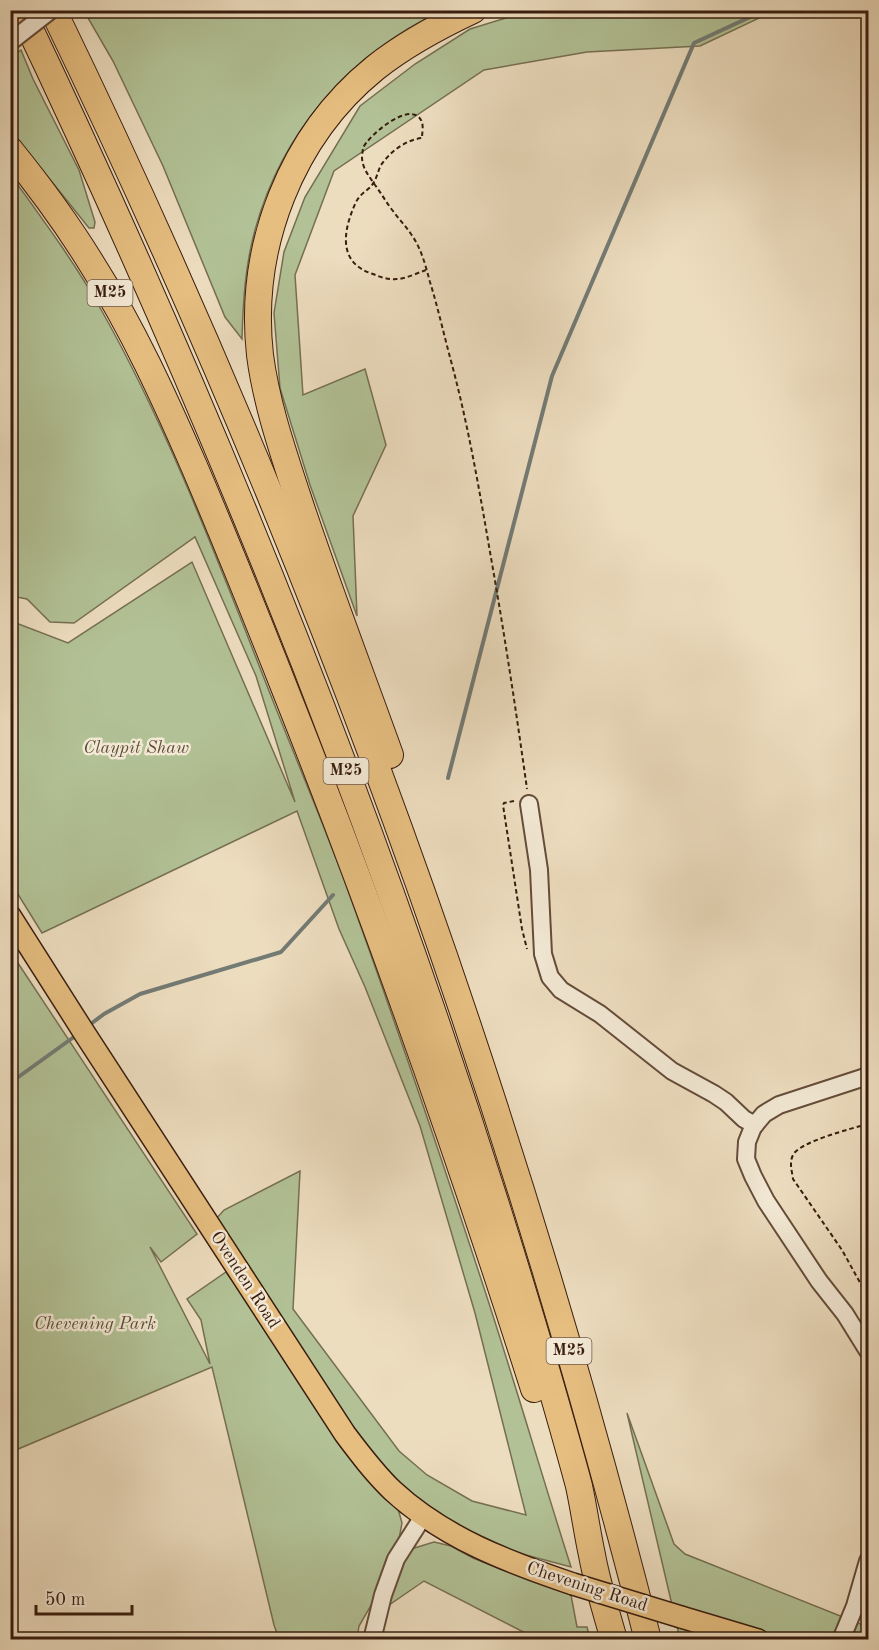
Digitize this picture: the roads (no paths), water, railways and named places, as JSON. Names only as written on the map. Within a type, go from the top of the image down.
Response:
[{"type":"highway","name":"M25","points":[[21,10],[125,232],[206,417],[301,651],[353,789],[446,1050],[521,1287],[580,1491],[592,1560]]},
{"type":"highway","name":"M25","points":[[52,10],[161,242],[228,397],[284,531],[386,794],[480,1065],[563,1329],[618,1523],[648,1640]]},
{"type":"highway","name":"M25","points":[[473,10],[414,40],[374,69],[348,93],[313,137],[285,187],[271,227],[262,268],[259,322],[260,355],[264,380],[279,436],[340,621],[449,918],[461,961],[480,1065]]},
{"type":"highway","name":"M25","points":[[10,150],[68,226],[120,310],[166,403],[214,513],[312,758],[391,970],[480,1223],[556,1461],[592,1560],[614,1640]]},
{"type":"main road","name":"Ovenden Road","points":[[10,916],[345,1434],[393,1491],[424,1515]]},
{"type":"main road","name":"Chevening Road","points":[[424,1515],[451,1534],[528,1569],[758,1640]]},
{"type":"street","points":[[10,42],[52,10]]},
{"type":"street","points":[[529,801],[539,870],[543,954],[550,976],[561,990],[600,1014],[672,1071],[726,1102],[754,1126]]},
{"type":"street","points":[[868,1076],[779,1105],[764,1114],[754,1126],[747,1142],[746,1159],[766,1201],[868,1351]]},
{"type":"street","points":[[372,1640],[383,1594],[396,1559],[424,1515]]},
{"type":"street","points":[[841,1640],[855,1606],[868,1561]]},
{"type":"waterway","points":[[448,778],[552,376],[694,43],[765,10]]},
{"type":"waterway","points":[[88,1026],[104,1014],[140,994],[281,952],[333,895]]},
{"type":"waterway","points":[[10,1083],[78,1034]]},
{"type":"park label","name":"Claypit Shaw","points":[[136,748]]},
{"type":"park label","name":"Chevening Park","points":[[95,1324]]}]
